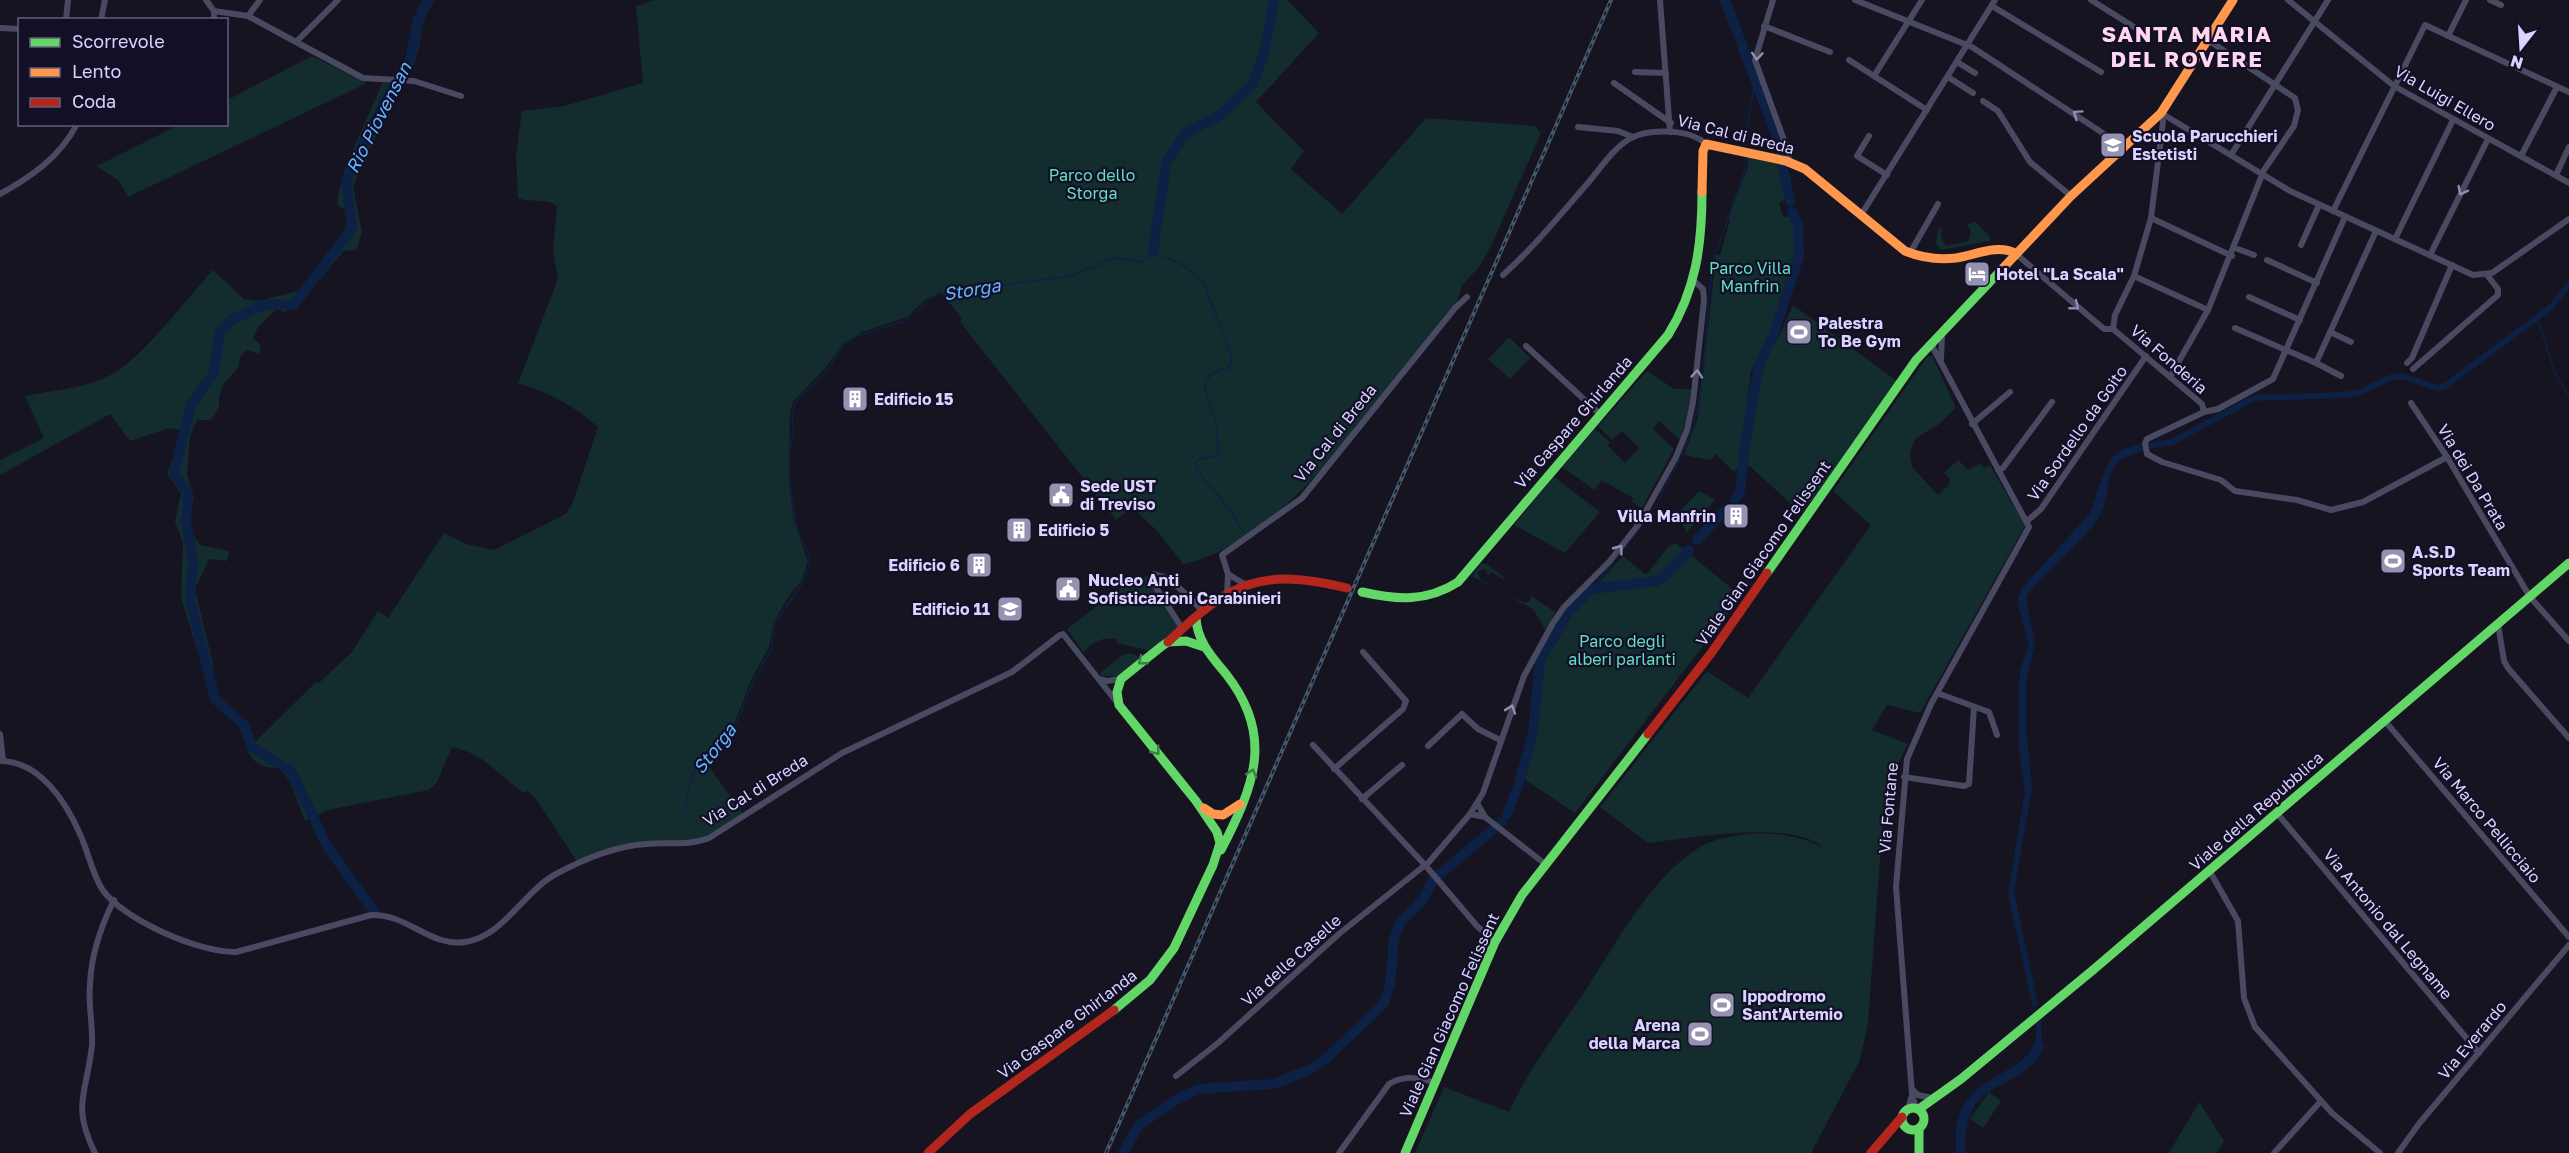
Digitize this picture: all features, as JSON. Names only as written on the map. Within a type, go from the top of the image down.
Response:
[{"type":"main road","name":"Viale Gian Giacomo Felissent","points":[[1406,1153],[1495,942],[1512,909],[1712,652],[1930,344],[2071,196],[2161,113],[2233,0]]},
{"type":"main road","name":"Via Cal di Breda","points":[[1709,143],[1788,162],[1813,174],[1910,253],[1934,260],[2005,248],[2015,254]]},
{"type":"main road","name":"Via Gaspare Ghirlanda","points":[[1362,592],[1402,600],[1430,597],[1458,582],[1674,326],[1697,283],[1702,249],[1704,174],[1709,143]]},
{"type":"main road","points":[[1993,250],[2002,254],[2006,263]]},
{"type":"main road","name":"Viale della Repubblica","points":[[1871,1153],[1902,1117],[1917,1111],[1961,1079],[2569,563]]},
{"type":"main road","points":[[1119,705],[1117,692],[1121,679],[1182,628],[1246,585],[1284,577],[1347,588]]},
{"type":"main road","name":"Via Gaspare Ghirlanda","points":[[928,1153],[970,1114],[1106,1017],[1150,980],[1174,948],[1236,820],[1256,760],[1253,724],[1238,690],[1204,647],[1196,618]]},
{"type":"main road","points":[[1168,642],[1186,641],[1204,647]]},
{"type":"main road","name":"Via Gaspare Ghirlanda","points":[[1119,705],[1196,801],[1217,832],[1220,843],[1213,865]]},
{"type":"main road","name":"Via Gaspare Ghirlanda","points":[[1196,801],[1210,814],[1221,816],[1232,812],[1245,794]]},
{"type":"main road","name":"Viale della Repubblica","points":[[1917,1111],[1961,1079]]},
{"type":"main road","name":"Viale della Repubblica","points":[[1879,1146],[1924,1123],[1917,1111]]},
{"type":"main road","points":[[1902,1117],[1913,1129],[1918,1140],[1919,1153]]},
{"type":"street","points":[[66,18],[68,0]]},
{"type":"street","points":[[101,18],[105,0]]},
{"type":"street","points":[[207,0],[214,16],[248,16],[363,78],[430,84],[461,96]]},
{"type":"street","points":[[248,16],[260,0]]},
{"type":"street","points":[[296,42],[338,0]]},
{"type":"street","points":[[1660,0],[1670,132]]},
{"type":"street","points":[[1773,0],[1764,26],[1756,64],[1789,154],[1788,162]]},
{"type":"street","points":[[1855,0],[1867,2],[1909,22],[1968,45],[2025,80],[2125,148]]},
{"type":"street","points":[[1874,76],[1922,0]]},
{"type":"street","points":[[2091,0],[2133,27]]},
{"type":"street","name":"Via Luigi Ellero","points":[[2288,0],[2394,86],[2569,183]]},
{"type":"street","points":[[2231,155],[2277,85],[2328,0]]},
{"type":"street","points":[[2448,36],[2466,0]]},
{"type":"street","points":[[2490,0],[2501,5]]},
{"type":"street","points":[[1861,215],[1994,3],[2101,72]]},
{"type":"street","points":[[2333,211],[2425,25],[2569,92]]},
{"type":"street","points":[[1764,26],[1830,52]]},
{"type":"street","points":[[0,28],[18,29]]},
{"type":"street","points":[[2170,377],[2208,310],[2232,256],[2262,175],[2291,132],[2298,115],[2295,98],[2208,39]]},
{"type":"street","points":[[1849,60],[1927,110]]},
{"type":"street","points":[[1957,62],[1975,73]]},
{"type":"street","points":[[1635,72],[1666,73]]},
{"type":"street","points":[[1948,77],[1973,93]]},
{"type":"street","points":[[1614,83],[1671,123]]},
{"type":"street","points":[[2521,156],[2557,87]]},
{"type":"street","points":[[1983,101],[1998,111],[2030,162],[2071,196]]},
{"type":"street","points":[[2161,113],[2262,175],[2319,205],[2473,274],[2487,274],[2569,219]]},
{"type":"street","name":"Via Fonderia","points":[[2161,113],[2163,122],[2151,218],[2134,276],[2115,315],[2113,329],[2202,404],[2204,412],[2152,436],[2145,443],[2147,454],[2162,462],[2221,480],[2235,491],[2297,500],[2331,510],[2363,502],[2447,457]]},
{"type":"street","points":[[2395,240],[2453,120]]},
{"type":"street","points":[[0,194],[40,168],[70,138],[76,126]]},
{"type":"street","name":"Via Cal di Breda","points":[[1578,127],[1618,131],[1633,137],[1648,133],[1670,132],[1709,143]]},
{"type":"street","points":[[1869,136],[1857,156],[1887,175]]},
{"type":"street","points":[[1503,275],[1524,256],[1611,156],[1633,137]]},
{"type":"street","points":[[2430,255],[2488,139]]},
{"type":"street","points":[[2556,175],[2569,147]]},
{"type":"street","points":[[1910,253],[1938,204]]},
{"type":"street","points":[[2301,245],[2319,205]]},
{"type":"street","points":[[2204,412],[2218,409],[2273,379],[2345,217]]},
{"type":"street","points":[[2151,218],[2232,256]]},
{"type":"street","points":[[2316,363],[2376,231]]},
{"type":"street","points":[[2235,248],[2254,255]]},
{"type":"street","points":[[2015,254],[2104,329],[2113,329]]},
{"type":"street","points":[[2267,260],[2317,283]]},
{"type":"street","points":[[2407,363],[2412,358],[2452,265]]},
{"type":"street","points":[[2413,369],[2498,295],[2498,289],[2487,274]]},
{"type":"street","points":[[2134,276],[2208,310]]},
{"type":"street","name":"Via delle Caselle","points":[[1176,1076],[1218,1043],[1340,933],[1425,865],[1478,803],[1524,676],[1553,623],[1564,607],[1609,562],[1642,520],[1688,430],[1696,387],[1704,300],[1703,289],[1697,283]]},
{"type":"street","name":"Via Cal di Breda","points":[[1227,596],[1228,574],[1222,555],[1302,498],[1455,308],[1467,297]]},
{"type":"street","points":[[2249,297],[2300,320]]},
{"type":"street","points":[[1942,365],[1941,343],[1946,325]]},
{"type":"street","points":[[2235,328],[2341,376]]},
{"type":"street","points":[[2330,332],[2351,342]]},
{"type":"street","points":[[1930,344],[2027,521]]},
{"type":"street","points":[[1526,346],[1600,414]]},
{"type":"street","name":"Via Sordello da Goito","points":[[2027,521],[2041,509],[2146,356]]},
{"type":"street","points":[[1972,424],[2010,392]]},
{"type":"street","points":[[1998,470],[2003,468],[2052,402]]},
{"type":"street","name":"Via dei Da Prata","points":[[2411,403],[2447,457],[2530,597],[2569,641]]},
{"type":"street","name":"Via Fontane","points":[[1917,1111],[1912,1091],[1896,887],[1904,777],[1912,741],[2027,532],[2027,521]]},
{"type":"street","points":[[1182,628],[1157,589],[1154,574],[1170,579],[1204,612]]},
{"type":"street","points":[[1228,574],[1246,585]]},
{"type":"street","points":[[2498,624],[2504,661],[2508,668],[2569,738]]},
{"type":"street","name":"Via Cal di Breda","points":[[114,900],[169,935],[225,952],[248,950],[371,915],[393,916],[443,941],[454,943],[477,938],[492,929],[532,890],[554,875],[621,848],[645,844],[694,843],[709,838],[842,753],[1012,672],[1063,634]]},
{"type":"street","name":"Via Gaspare Ghirlanda","points":[[1063,634],[1119,705]]},
{"type":"street","points":[[1334,769],[1403,709],[1406,701],[1363,652]]},
{"type":"street","points":[[1096,677],[1107,681],[1121,679]]},
{"type":"street","points":[[1937,693],[1992,714],[1997,735]]},
{"type":"street","points":[[1904,777],[1964,786],[1969,784],[1974,707]]},
{"type":"street","points":[[1428,746],[1462,714],[1478,729],[1500,740]]},
{"type":"street","name":"Via Marco Pellicciaio","points":[[2384,720],[2569,937]]},
{"type":"street","points":[[0,734],[1,761],[30,769],[54,789],[80,833],[103,890],[114,900],[101,931],[92,964],[90,985],[92,1046],[80,1111],[87,1140],[95,1153]]},
{"type":"street","points":[[1313,745],[1425,865],[1477,926],[1495,942]]},
{"type":"street","points":[[1362,799],[1402,765]]},
{"type":"street","points":[[1478,803],[1485,817],[1545,864]]},
{"type":"street","name":"Via Antonio dal Legname","points":[[2276,812],[2479,1053]]},
{"type":"street","points":[[1470,814],[1485,817]]},
{"type":"street","points":[[2209,870],[2238,921],[2244,998],[2251,1021],[2342,1123],[2380,1153]]},
{"type":"street","name":"Via Everardo","points":[[2398,1153],[2569,945]]},
{"type":"street","points":[[1339,1153],[1389,1084],[1397,1079],[1413,1077],[1435,1083]]},
{"type":"street","points":[[1912,1091],[1923,1097],[1935,1098]]},
{"type":"street","points":[[2274,1153],[2321,1101]]},
{"type":"green space","name":"Parco dello Storga","points":[[654,0],[1269,0],[1269,4],[1276,5],[1279,0],[1287,0],[1319,33],[1256,102],[1304,151],[1291,169],[1342,214],[1426,118],[1535,126],[1541,133],[1492,244],[1480,266],[1462,285],[1457,303],[1448,311],[1330,460],[1295,496],[1259,527],[1221,551],[1183,564],[1158,532],[1132,507],[1116,520],[960,322],[962,319],[941,292],[925,300],[907,317],[862,332],[843,344],[827,366],[793,402],[790,411],[789,483],[794,521],[808,562],[801,582],[790,594],[774,622],[769,647],[751,681],[735,722],[718,746],[702,757],[744,815],[699,840],[644,842],[578,863],[536,799],[528,791],[524,793],[483,760],[464,750],[452,747],[437,782],[429,790],[327,810],[305,821],[290,781],[279,768],[263,766],[255,762],[247,749],[252,748],[250,743],[255,742],[315,683],[328,682],[320,682],[352,652],[378,611],[388,618],[444,533],[466,544],[494,550],[566,514],[573,502],[598,427],[580,412],[560,400],[518,383],[558,279],[553,250],[557,206],[548,202],[518,198],[516,155],[522,111],[564,106],[643,83],[636,6],[654,4],[637,5]],"holes":[[[278,763],[290,769],[309,809],[306,810],[286,771]]]},
{"type":"green space","points":[[419,5],[427,12],[417,56],[407,71],[398,79],[394,78],[408,57],[413,21]]},
{"type":"green space","points":[[312,56],[367,83],[128,197],[119,181],[97,166],[177,126],[228,126],[228,99]]},
{"type":"green space","points":[[400,82],[353,187],[362,231],[357,250],[344,251],[302,299],[285,312],[277,309],[258,327],[253,339],[261,345],[259,354],[247,350],[240,357],[239,367],[224,383],[219,396],[219,407],[211,420],[197,420],[190,436],[187,474],[194,499],[190,509],[191,531],[200,545],[229,551],[227,561],[209,559],[195,589],[213,664],[209,672],[203,670],[181,597],[183,543],[175,522],[181,493],[167,474],[182,430],[169,428],[130,441],[110,414],[0,475],[0,460],[44,438],[25,396],[94,382],[114,373],[153,339],[213,270],[244,299],[258,301],[298,291],[344,232],[348,217],[346,210],[337,205],[340,189],[349,158],[382,83]]},
{"type":"green space","name":"Parco Villa Manfrin","points":[[1748,155],[1778,162],[1781,166],[1786,199],[1779,203],[1783,217],[1792,217],[1797,247],[1775,324],[1751,371],[1739,468],[1734,472],[1716,454],[1710,460],[1684,455],[1697,420],[1700,402],[1716,255],[1720,255],[1730,220],[1728,219],[1748,167]]},
{"type":"green space","points":[[1976,222],[1989,236],[1990,241],[1940,250],[1936,243],[1938,229],[1942,228],[1941,237],[1946,246],[1969,241],[1971,231],[1967,224]]},
{"type":"green space","points":[[1793,305],[1897,381],[1844,459],[1801,513],[1744,461],[1767,353],[1779,336]]},
{"type":"green space","points":[[1509,337],[1530,358],[1510,379],[1488,359]]},
{"type":"green space","points":[[1932,355],[1956,408],[1938,425],[1916,438],[1910,452],[1912,467],[1938,495],[1949,485],[1950,479],[1944,473],[1958,460],[1968,470],[1981,463],[1984,468],[1990,465],[2025,526],[1920,713],[1887,705],[1872,730],[1908,744],[1885,789],[1868,1024],[1860,1060],[1811,1153],[1415,1153],[1444,1087],[1509,1112],[1535,1064],[1636,912],[1664,877],[1697,849],[1725,838],[1779,834],[1811,842],[1824,849],[1810,840],[1791,834],[1767,832],[1714,835],[1648,843],[1600,807],[1707,671],[1748,698],[1871,525],[1833,491],[1927,357]]},
{"type":"green space","points":[[1647,371],[1674,389],[1694,389],[1680,440],[1659,421],[1653,429],[1674,449],[1642,508],[1632,502],[1633,498],[1601,480],[1595,490],[1562,467],[1595,429],[1610,442],[1607,445],[1625,463],[1639,448],[1622,431],[1612,440],[1598,426]]},
{"type":"green space","points":[[1554,477],[1600,512],[1565,553],[1514,525]]},
{"type":"green space","points":[[1699,491],[1715,500],[1687,532],[1676,515]]},
{"type":"green space","name":"Parco degli alberi parlanti","points":[[1676,543],[1741,596],[1575,813],[1524,779],[1536,727],[1543,657],[1572,612],[1623,556],[1646,575],[1669,546]]},
{"type":"green space","points":[[1481,563],[1487,564],[1504,577],[1504,580],[1491,572],[1488,576],[1486,570],[1482,569],[1478,573],[1480,579],[1500,591],[1472,576]]},
{"type":"green space","points":[[1147,576],[1151,578],[1174,616],[1178,628],[1152,651],[1116,643],[1117,639],[1107,639],[1094,643],[1084,653],[1067,629],[1129,582]]},
{"type":"green space","points":[[1505,594],[1525,603],[1531,600],[1530,595],[1555,612],[1546,631],[1533,609]]},
{"type":"green space","points":[[1124,654],[1133,654],[1140,658],[1118,676],[1102,676],[1100,673]]},
{"type":"green space","points":[[1989,1092],[2001,1101],[1983,1128],[1970,1119]]},
{"type":"green space","points":[[2199,1102],[2224,1141],[2217,1153],[2169,1153]]},
{"type":"water","points":[[2140,444],[2142,452],[2129,456],[2114,467],[2104,504],[2095,523],[2028,593],[2026,600],[2035,642],[2026,683],[2026,728],[2032,788],[2014,891],[2038,1004],[2033,1008],[2008,895],[2025,789],[2019,753],[2019,684],[2020,670],[2029,645],[2017,602],[2022,588],[2091,512],[2100,482],[2111,458],[2123,449]]},
{"type":"water","points":[[2041,1020],[2042,1045],[2045,1045],[2035,1062],[2022,1073],[1984,1096],[1974,1108],[1967,1126],[1965,1153],[1956,1153],[1957,1123],[1966,1102],[1979,1088],[2025,1057],[2034,1044],[2036,1024]]},
{"type":"waterway","name":"Rio Piovensan","points":[[375,913],[327,846],[291,771],[252,747],[244,725],[215,699],[190,599],[193,561],[186,521],[188,493],[174,473],[191,405],[214,373],[220,331],[231,320],[266,304],[294,305],[352,228],[346,184],[349,172],[395,81],[410,61],[418,20],[429,0]]},
{"type":"waterway","points":[[1153,252],[1166,163],[1185,133],[1218,117],[1252,85],[1264,54],[1274,0]]},
{"type":"waterway","points":[[1725,0],[1778,140],[1782,157]]},
{"type":"waterway","points":[[1744,144],[1755,80]]},
{"type":"waterway","points":[[1658,500],[1692,429],[1704,365],[1714,255],[1746,167],[1746,157]]},
{"type":"waterway","points":[[1783,167],[1790,201]]},
{"type":"waterway","points":[[1735,499],[1740,491],[1746,438],[1759,365],[1774,333],[1799,256],[1798,226],[1792,212]]},
{"type":"waterway","name":"Storga","points":[[686,810],[694,770],[719,746],[737,723],[753,682],[771,650],[775,623],[801,585],[809,567],[810,558],[797,528],[790,487],[789,458],[793,430],[792,412],[795,403],[829,368],[841,348],[854,337],[904,321],[937,294],[1070,276],[1115,258],[1142,262],[1153,252],[1183,265],[1203,281],[1232,357],[1230,367],[1212,373],[1204,384],[1217,428],[1218,456],[1199,459],[1195,463],[1199,473],[1229,508],[1244,533]]},
{"type":"waterway","points":[[2141,447],[2172,442],[2254,398],[2344,395],[2363,391],[2389,378],[2402,376],[2437,388],[2445,386],[2551,307],[2569,284]]},
{"type":"waterway","points":[[2537,317],[2555,373],[2569,396]]},
{"type":"waterway","points":[[1697,540],[1727,508]]},
{"type":"waterway","points":[[1592,589],[1650,515]]},
{"type":"waterway","points":[[1507,814],[1519,784],[1533,732],[1540,661],[1568,613],[1592,589],[1657,581],[1667,574],[1689,550]]},
{"type":"waterway","points":[[1123,1153],[1139,1125],[1179,1098],[1199,1089],[1273,1084],[1311,1069],[1328,1057],[1384,1003],[1390,985],[1394,939],[1400,923],[1423,899],[1433,880],[1502,822]]},
{"type":"railway","points":[[1106,1153],[1611,0]]},
{"type":"traffic: fast","points":[[1362,592],[1387,597],[1412,598],[1435,593],[1458,582],[1668,335],[1685,301],[1696,266],[1701,230],[1702,192]]},
{"type":"traffic: fast","points":[[1767,573],[1916,360],[2004,267]]},
{"type":"traffic: fast","points":[[1919,1109],[1961,1079],[2093,970],[2569,563]]},
{"type":"traffic: fast","points":[[1196,618],[1199,634],[1206,648],[1241,697],[1251,719],[1255,740],[1250,783],[1243,804],[1221,850]]},
{"type":"traffic: fast","points":[[1114,1010],[1150,980],[1174,948],[1213,865],[1220,843],[1217,832],[1196,801],[1119,705],[1117,692],[1121,679],[1168,642],[1186,641],[1204,647]]},
{"type":"traffic: fast","points":[[1405,1153],[1495,942],[1522,895],[1648,734]]},
{"type":"traffic: fast","points":[[1913,1108],[1921,1111],[1924,1119],[1921,1127],[1913,1130],[1905,1127],[1902,1119],[1905,1111],[1913,1108]]},
{"type":"traffic: fast","points":[[1919,1129],[1919,1153]]},
{"type":"traffic: slow","points":[[2004,267],[2071,196],[2161,113],[2233,0]]},
{"type":"traffic: slow","points":[[1702,192],[1703,151],[1706,144],[1786,161],[1805,169],[1905,251],[1924,257],[1943,259],[1993,250],[2015,253]]},
{"type":"traffic: slow","points":[[1204,808],[1213,814],[1223,815],[1240,804]]},
{"type":"traffic: jam","points":[[1648,734],[1712,652],[1767,573]]},
{"type":"traffic: jam","points":[[1168,642],[1210,605],[1229,593],[1249,585],[1269,580],[1292,579],[1347,588]]},
{"type":"traffic: jam","points":[[928,1153],[970,1114],[1114,1010]]},
{"type":"traffic: jam","points":[[1871,1153],[1902,1117]]},
{"type":"place","name":"Scuola Parucchieri Estetisti","points":[[2113,145]]},
{"type":"place","name":"Hotel \"La Scala\"","points":[[1977,274]]},
{"type":"place","name":"Palestra To Be Gym","points":[[1799,332]]},
{"type":"place","name":"Edificio 15","points":[[855,399]]},
{"type":"place","name":"Sede UST di Treviso","points":[[1061,495]]},
{"type":"place","name":"Villa Manfrin","points":[[1736,516]]},
{"type":"place","name":"Edificio 5","points":[[1019,530]]},
{"type":"place","name":"A.S.D Sports Team","points":[[2393,561]]},
{"type":"place","name":"Edificio 6","points":[[979,565]]},
{"type":"place","name":"Nucleo Anti Sofisticazioni Carabinieri","points":[[1068,589]]},
{"type":"place","name":"Edificio 11","points":[[1010,609]]},
{"type":"place","name":"Ippodromo Sant'Artemio","points":[[1722,1005]]},
{"type":"place","name":"Arena della Marca","points":[[1700,1034]]},
{"type":"district","name":"SANTA MARIA DEL ROVERE","points":[[2187,46]]}]
